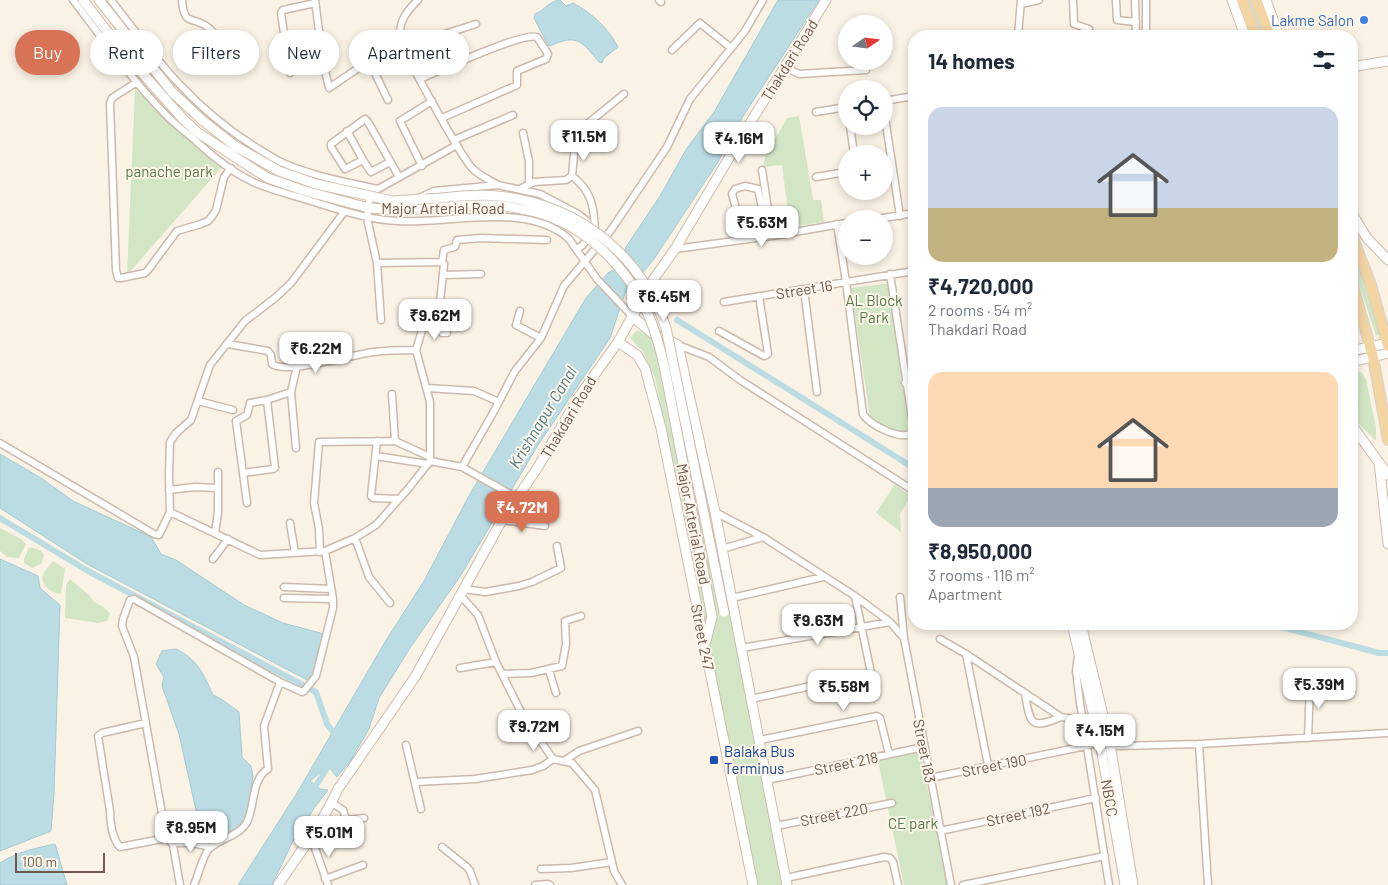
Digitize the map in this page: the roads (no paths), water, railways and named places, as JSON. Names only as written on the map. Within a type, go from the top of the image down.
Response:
[{"type":"main road","points":[[1242,0],[1254,30]]},
{"type":"main road","points":[[1256,0],[1268,30]]},
{"type":"main road","points":[[1358,251],[1371,285],[1388,346]]},
{"type":"main road","points":[[1358,304],[1373,357],[1388,440]]},
{"type":"street","points":[[73,0],[137,82],[167,116],[210,154],[260,185],[367,218],[400,222],[467,217],[524,220],[538,223],[564,234],[577,249],[597,279],[620,301],[633,317],[652,333],[709,357],[740,380],[908,487]]},
{"type":"street","name":"Major Arterial Road","points":[[83,0],[120,48],[183,119],[197,132],[268,178],[305,191],[369,208],[398,210],[454,206],[501,206],[550,217],[591,240],[612,260],[648,313],[658,344],[694,518],[712,617],[705,646]]},
{"type":"street","name":"Major Arterial Road","points":[[99,0],[172,92],[202,120],[235,146],[292,177],[376,194],[393,201],[484,195],[524,200],[556,210],[586,224],[627,261],[643,282],[656,304],[666,328],[724,612],[738,628]]},
{"type":"street","points":[[111,0],[178,84],[198,104],[239,137],[280,162],[376,194]]},
{"type":"street","points":[[182,0],[184,15],[211,30]]},
{"type":"street","points":[[401,30],[405,14],[418,0]]},
{"type":"street","points":[[462,467],[515,371],[541,338],[564,286],[610,230],[657,163],[667,148],[690,99],[745,31],[763,0]]},
{"type":"street","name":"Thakdari Road","points":[[278,885],[311,837],[338,790],[415,677],[514,496],[538,467],[578,398],[618,342],[653,280],[675,249],[826,0]]},
{"type":"street","points":[[1019,30],[1021,2],[1039,0]]},
{"type":"street","points":[[1073,0],[1074,24],[1089,30]]},
{"type":"street","points":[[1116,0],[1117,20],[1136,22]]},
{"type":"street","points":[[1135,0],[1136,30]]},
{"type":"street","points":[[1146,0],[1146,30]]},
{"type":"street","points":[[1232,0],[1243,30]]},
{"type":"street","points":[[1266,0],[1277,30]]},
{"type":"street","points":[[284,30],[281,12],[283,10],[315,2],[328,88],[332,88],[349,75]]},
{"type":"street","points":[[672,50],[700,23],[731,48]]},
{"type":"street","points":[[457,30],[476,24]]},
{"type":"street","points":[[420,79],[500,46],[531,36],[537,37],[548,54],[546,59],[517,71],[517,85],[442,118]]},
{"type":"street","points":[[1358,67],[1388,61]]},
{"type":"street","points":[[786,67],[799,74],[866,70]]},
{"type":"street","points":[[376,75],[388,100]]},
{"type":"street","points":[[418,75],[471,168],[498,185]]},
{"type":"street","points":[[137,82],[112,98],[110,103],[116,270],[118,278],[144,273],[176,231],[208,221],[216,210],[224,177],[231,168]]},
{"type":"street","points":[[572,176],[576,133],[624,94]]},
{"type":"street","points":[[893,100],[908,97]]},
{"type":"street","points":[[422,166],[400,121],[432,101]]},
{"type":"street","points":[[816,112],[838,108]]},
{"type":"street","points":[[381,320],[376,263],[367,218],[369,208],[376,194],[399,177],[422,166],[456,143],[513,115]]},
{"type":"street","points":[[363,160],[345,169],[331,144],[365,119],[399,177]]},
{"type":"street","points":[[347,131],[371,172],[390,162]]},
{"type":"street","points":[[523,133],[528,161],[529,184]]},
{"type":"street","points":[[762,170],[772,236]]},
{"type":"street","points":[[893,170],[900,216]]},
{"type":"street","points":[[816,176],[838,173]]},
{"type":"street","points":[[520,189],[539,181],[566,180],[572,176]]},
{"type":"street","points":[[572,176],[585,186],[594,215],[595,231]]},
{"type":"street","points":[[414,200],[434,191],[498,185],[540,194],[578,214],[588,222],[590,230],[588,236],[583,245],[577,249]]},
{"type":"street","points":[[749,235],[742,230],[732,194],[736,189],[745,186],[758,189],[766,227],[762,233]]},
{"type":"street","points":[[0,443],[154,534],[159,535],[170,512],[170,442],[176,433],[191,420],[210,365],[245,321],[291,283],[344,212]]},
{"type":"street","points":[[893,217],[908,214]]},
{"type":"street","points":[[1358,223],[1367,238],[1388,260]]},
{"type":"street","points":[[675,249],[749,235],[762,233],[772,236],[837,224],[863,414],[870,421],[897,436],[908,435]]},
{"type":"street","points":[[170,512],[260,554],[322,551],[355,538],[376,525],[399,500],[429,461],[430,402],[416,350],[427,314],[440,302],[444,250],[455,247],[457,240],[481,238],[547,240]]},
{"type":"street","points":[[376,263],[442,262]]},
{"type":"street","name":"Street 16","points":[[724,302],[908,272]]},
{"type":"street","points":[[443,275],[481,274]]},
{"type":"street","points":[[890,274],[908,399]]},
{"type":"street","points":[[804,289],[818,392]]},
{"type":"street","points":[[720,331],[764,356],[768,354],[759,296]]},
{"type":"street","points":[[520,311],[516,325],[541,338]]},
{"type":"street","points":[[424,324],[439,326],[442,333],[447,333]]},
{"type":"street","name":"Street 247","points":[[618,342],[637,355],[645,368],[661,428],[753,885]]},
{"type":"street","points":[[228,344],[268,351],[274,366],[320,363],[373,352],[416,350]]},
{"type":"street","points":[[678,345],[715,512],[787,881],[884,857],[890,858],[893,862],[898,885]]},
{"type":"street","points":[[1358,349],[1370,346],[1388,346]]},
{"type":"street","points":[[1358,360],[1373,357],[1388,346]]},
{"type":"street","points":[[296,366],[291,392],[296,448]]},
{"type":"street","points":[[427,388],[474,391],[499,402]]},
{"type":"street","points":[[247,503],[236,421],[247,415],[250,403],[267,400],[291,392]]},
{"type":"street","points":[[392,394],[395,441]]},
{"type":"street","points":[[243,473],[275,468],[267,400]]},
{"type":"street","points":[[198,401],[232,410]]},
{"type":"street","points":[[1358,434],[1388,475]]},
{"type":"street","points":[[377,440],[372,497],[399,500]]},
{"type":"street","points":[[180,885],[134,657],[122,626],[132,599],[300,692],[306,689],[316,676],[333,608],[333,599],[314,504],[319,442],[395,441],[429,461]]},
{"type":"street","points":[[376,456],[429,461],[462,467],[514,496]]},
{"type":"street","points":[[1379,462],[1388,544]]},
{"type":"street","points":[[215,533],[218,472]]},
{"type":"street","points":[[169,490],[188,487],[218,488]]},
{"type":"street","points":[[715,512],[763,537],[854,596],[890,622],[904,638]]},
{"type":"street","points":[[502,520],[545,526]]},
{"type":"street","points":[[290,523],[295,553]]},
{"type":"street","points":[[722,549],[763,537]]},
{"type":"street","points":[[355,538],[368,577],[390,603]]},
{"type":"street","points":[[213,559],[228,539]]},
{"type":"street","points":[[462,592],[490,592],[532,582],[561,568],[557,546]]},
{"type":"street","points":[[732,598],[823,577]]},
{"type":"street","points":[[284,587],[331,590]]},
{"type":"street","points":[[462,592],[478,615],[496,662],[522,714],[553,759],[576,766],[595,790],[614,871],[622,885]]},
{"type":"street","points":[[751,699],[871,673],[854,596]]},
{"type":"street","name":"Street 183","points":[[900,597],[904,638],[951,885]]},
{"type":"street","points":[[284,598],[333,599]]},
{"type":"street","points":[[503,674],[523,674],[559,667],[563,663],[566,644],[565,621],[581,616]]},
{"type":"street","points":[[742,648],[890,622]]},
{"type":"street","name":"NBCC","points":[[1073,630],[1105,743],[1124,885]]},
{"type":"street","points":[[1082,630],[1133,885]]},
{"type":"street","points":[[940,639],[1061,717],[1082,720]]},
{"type":"street","points":[[1079,653],[1076,672],[1082,720],[1109,885]]},
{"type":"street","points":[[966,654],[988,765]]},
{"type":"street","points":[[460,668],[496,662]]},
{"type":"street","points":[[549,670],[556,693]]},
{"type":"street","points":[[1308,738],[1310,684],[1315,679],[1324,676]]},
{"type":"street","points":[[194,885],[207,852],[211,847],[244,827],[248,821],[254,792],[261,776],[268,770],[264,726],[280,682]]},
{"type":"street","points":[[1025,694],[1032,722],[1038,725],[1044,724],[1061,717]]},
{"type":"street","points":[[760,740],[877,716],[880,718],[889,754]]},
{"type":"street","points":[[146,723],[102,733],[98,736],[110,819],[116,843],[120,847],[170,840],[211,847]]},
{"type":"street","points":[[564,761],[580,751],[638,731]]},
{"type":"street","name":"Street 190","points":[[930,778],[1105,743],[1119,746],[1200,744],[1388,733]]},
{"type":"street","points":[[1200,744],[1208,885]]},
{"type":"street","points":[[406,745],[421,808]]},
{"type":"street","name":"Street 218","points":[[767,780],[924,747]]},
{"type":"street","points":[[416,782],[475,779],[532,770],[543,766],[553,759]]},
{"type":"street","name":"Street 192","points":[[940,831],[1096,798]]},
{"type":"street","points":[[332,803],[343,810],[348,820],[364,818]]},
{"type":"street","name":"Street 220","points":[[776,826],[892,803]]},
{"type":"street","points":[[311,837],[327,882],[363,865]]},
{"type":"street","points":[[442,847],[467,867],[475,885]]},
{"type":"street","points":[[963,885],[1105,856]]},
{"type":"street","points":[[542,869],[571,868],[612,862]]},
{"type":"street","points":[[535,885],[550,885]]},
{"type":"water","points":[[560,0],[566,6],[573,3],[587,11],[604,27],[614,40],[618,47],[604,58],[602,63],[583,45],[573,40],[548,45],[534,18],[535,14],[553,2]]},
{"type":"water","points":[[778,0],[819,0],[742,118],[718,162],[654,259],[637,280],[627,287],[610,338],[538,445],[461,575],[410,648],[379,698],[369,729],[351,760],[337,777],[328,766],[310,781],[320,789],[328,790],[293,841],[272,885],[238,885],[297,793],[385,642],[424,581],[470,494],[586,298],[608,273],[617,268],[626,247],[660,196],[687,148],[714,112]]},
{"type":"water","points":[[0,454],[41,478],[73,501],[151,537],[161,554],[176,560],[244,605],[283,623],[324,634],[315,676],[311,682],[87,564],[0,508]]},
{"type":"water","points":[[0,559],[38,576],[40,588],[60,605],[54,794],[51,831],[0,851]]},
{"type":"water","points":[[176,649],[195,663],[213,695],[239,712],[242,757],[251,766],[253,776],[247,815],[240,829],[212,841],[203,830],[196,810],[179,734],[162,686],[164,677],[156,664],[162,651]]},
{"type":"water","points":[[55,844],[67,885],[0,885],[0,863],[20,853]]},
{"type":"waterway","points":[[622,287],[637,296]]},
{"type":"waterway","points":[[677,320],[908,464]]},
{"type":"waterway","points":[[0,518],[88,571],[316,692],[327,724],[333,732]]},
{"type":"waterway","points":[[1293,630],[1379,653],[1388,653]]},
{"type":"waterway","name":"Krishnapur Canal","points":[[312,792],[332,760]]},
{"type":"place","name":"Lakme Salon","points":[[1364,20]]},
{"type":"place","name":"Balaka Bus Terminus","points":[[714,760]]},
{"type":"park label","name":"panache park","points":[[169,171]]},
{"type":"park label","name":"AL Block Park","points":[[874,308]]},
{"type":"park label","name":"CE park","points":[[913,823]]}]
